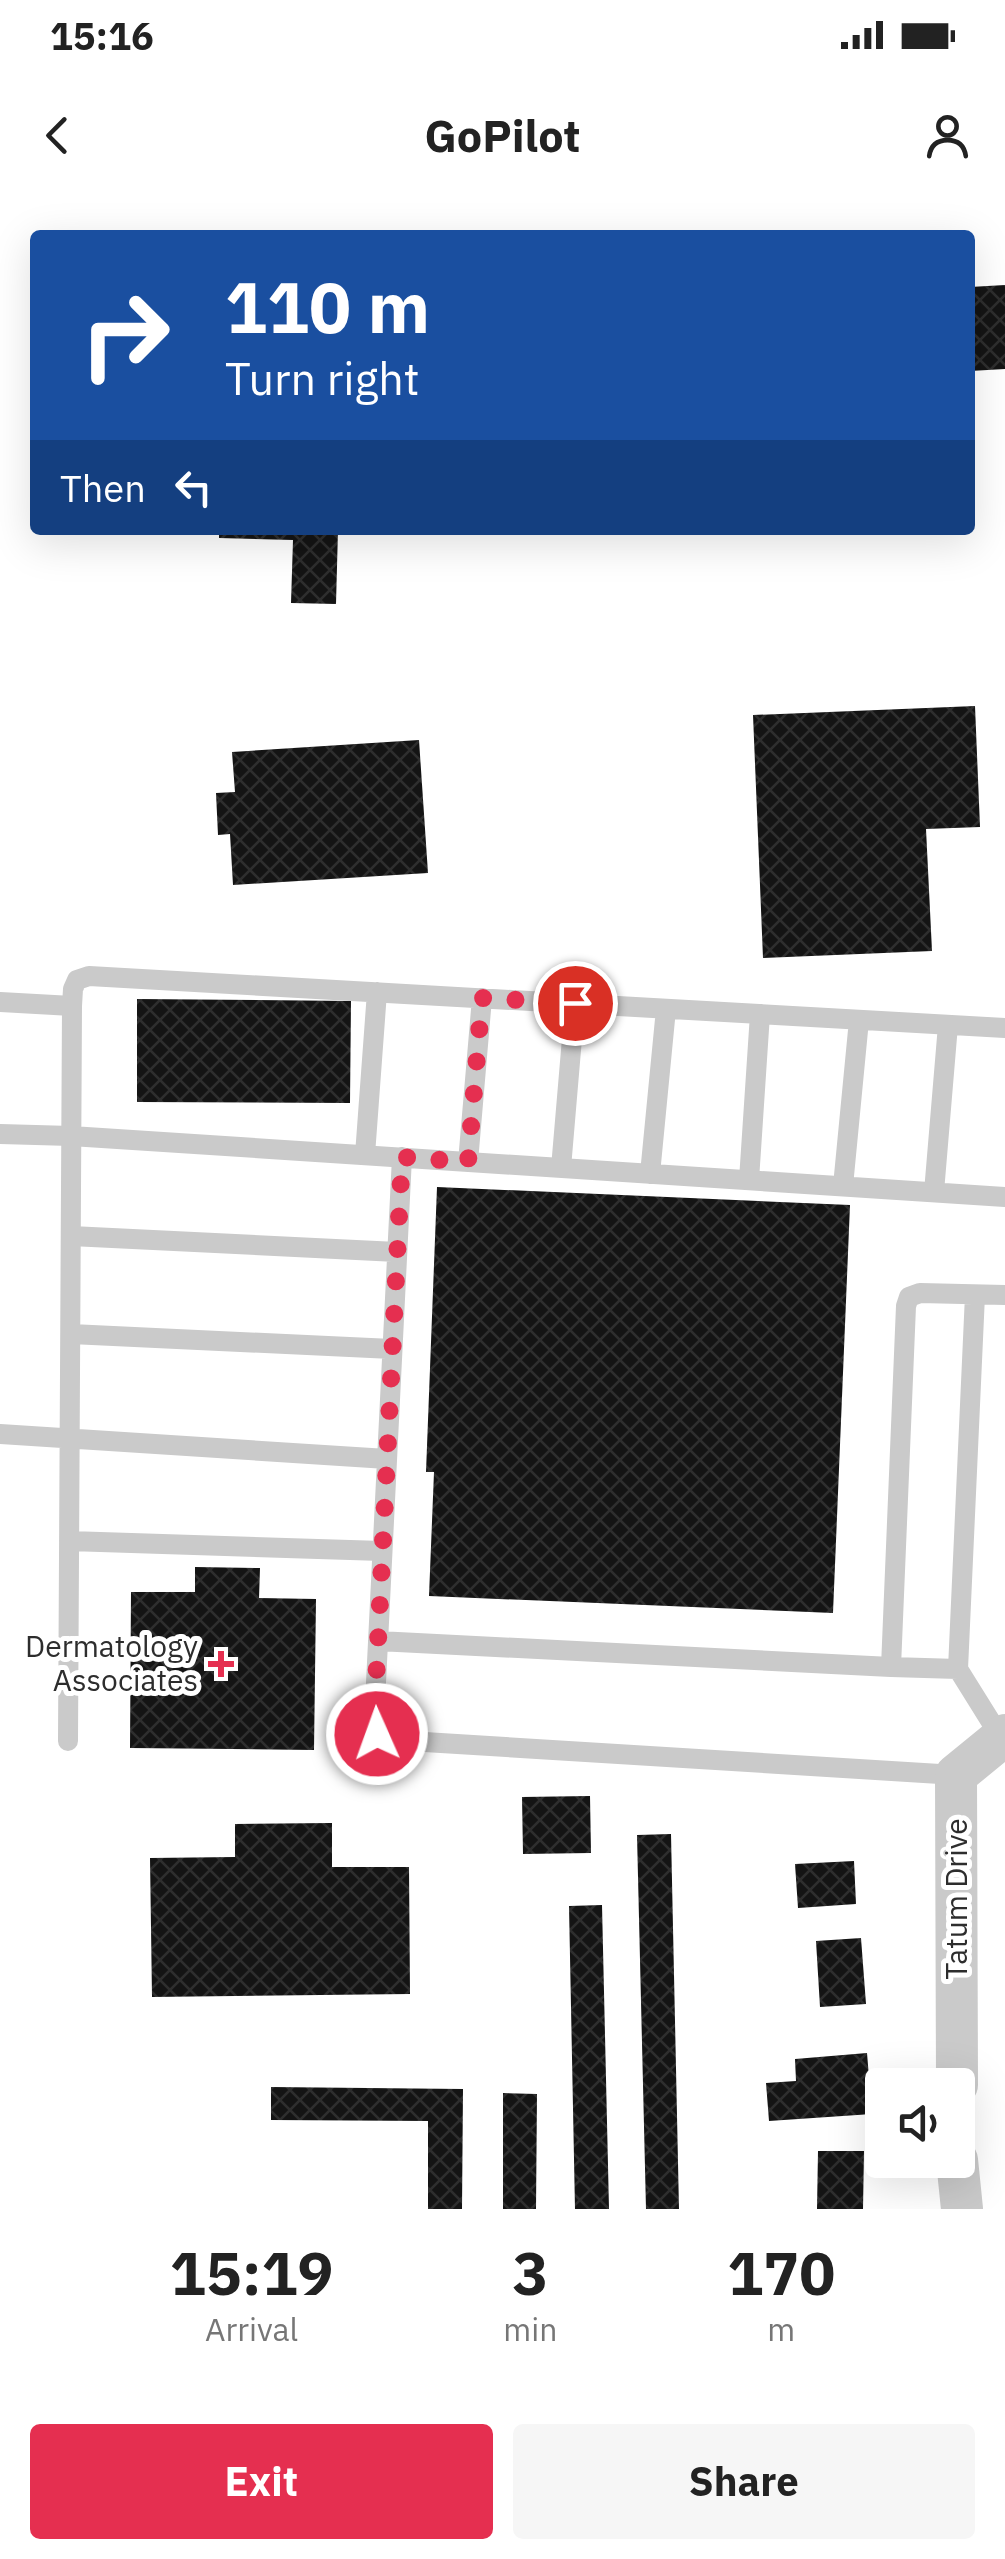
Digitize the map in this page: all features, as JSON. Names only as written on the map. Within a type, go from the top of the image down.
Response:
[{"type":"street","name":"Tatum Drive","points":[[957,2068],[956,1775],[1003,1737]]},
{"type":"street","points":[[959,2178],[962,2209]]},
{"type":"lane","points":[[68,1741],[72,1006],[78,980],[90,976],[1005,1028]]},
{"type":"lane","points":[[365,1155],[377,992]]},
{"type":"lane","points":[[468,1162],[482,998]]},
{"type":"lane","points":[[0,1002],[72,1006]]},
{"type":"lane","points":[[560,1168],[575,1003]]},
{"type":"lane","points":[[650,1174],[666,1009]]},
{"type":"lane","points":[[749,1180],[760,1014]]},
{"type":"lane","points":[[843,1186],[859,1020]]},
{"type":"lane","points":[[934,1192],[948,1024]]},
{"type":"lane","points":[[0,1134],[1005,1197]]},
{"type":"lane","points":[[402,1157],[374,1723],[377,1734],[392,1740],[956,1775]]},
{"type":"lane","points":[[71,1236],[397,1252]]},
{"type":"lane","points":[[891,1667],[906,1306],[910,1296],[920,1294],[1005,1295]]},
{"type":"lane","points":[[975,1294],[958,1669],[1003,1737]]},
{"type":"lane","points":[[71,1334],[392,1349]]},
{"type":"lane","points":[[0,1434],[387,1459]]},
{"type":"lane","points":[[69,1542],[382,1552]]},
{"type":"lane","points":[[378,1641],[958,1669]]},
{"type":"building","points":[[1005,285],[1005,369],[975,371],[975,287]]},
{"type":"building","points":[[338,535],[336,604],[291,603],[293,540],[219,538]]},
{"type":"building","points":[[975,706],[980,827],[926,829],[932,951],[763,958],[753,715]]},
{"type":"building","points":[[419,740],[428,873],[233,885],[230,834],[218,835],[216,793],[235,792],[232,752]]},
{"type":"building","points":[[137,999],[351,1001],[350,1103],[137,1102]]},
{"type":"building","points":[[437,1187],[850,1205],[833,1613],[429,1596],[434,1472],[426,1472]]},
{"type":"building","points":[[195,1567],[260,1568],[259,1598],[316,1599],[314,1750],[130,1748],[131,1592],[195,1592]]},
{"type":"building","points":[[590,1796],[591,1853],[523,1854],[522,1797]]},
{"type":"building","points":[[332,1823],[332,1867],[409,1867],[410,1994],[152,1997],[150,1858],[235,1857],[235,1824]]},
{"type":"building","points":[[671,1834],[679,2209],[646,2209],[637,1835]]},
{"type":"building","points":[[854,1861],[856,1904],[798,1908],[795,1864]]},
{"type":"building","points":[[602,1905],[609,2209],[575,2209],[569,1906]]},
{"type":"building","points":[[861,1938],[866,2004],[820,2007],[816,1941]]},
{"type":"building","points":[[867,2053],[865,2114],[769,2121],[766,2083],[796,2081],[795,2059]]},
{"type":"building","points":[[271,2087],[463,2089],[462,2209],[428,2209],[428,2121],[271,2120]]},
{"type":"building","points":[[503,2093],[537,2094],[536,2209],[503,2209]]},
{"type":"building","points":[[818,2151],[864,2151],[863,2209],[817,2209]]},
{"type":"place","name":"Dermatology Associates","points":[[221,1664]]},
{"type":"route","points":[[377,1734],[374,1723],[402,1157],[468,1162],[482,998],[575,1003]]}]
